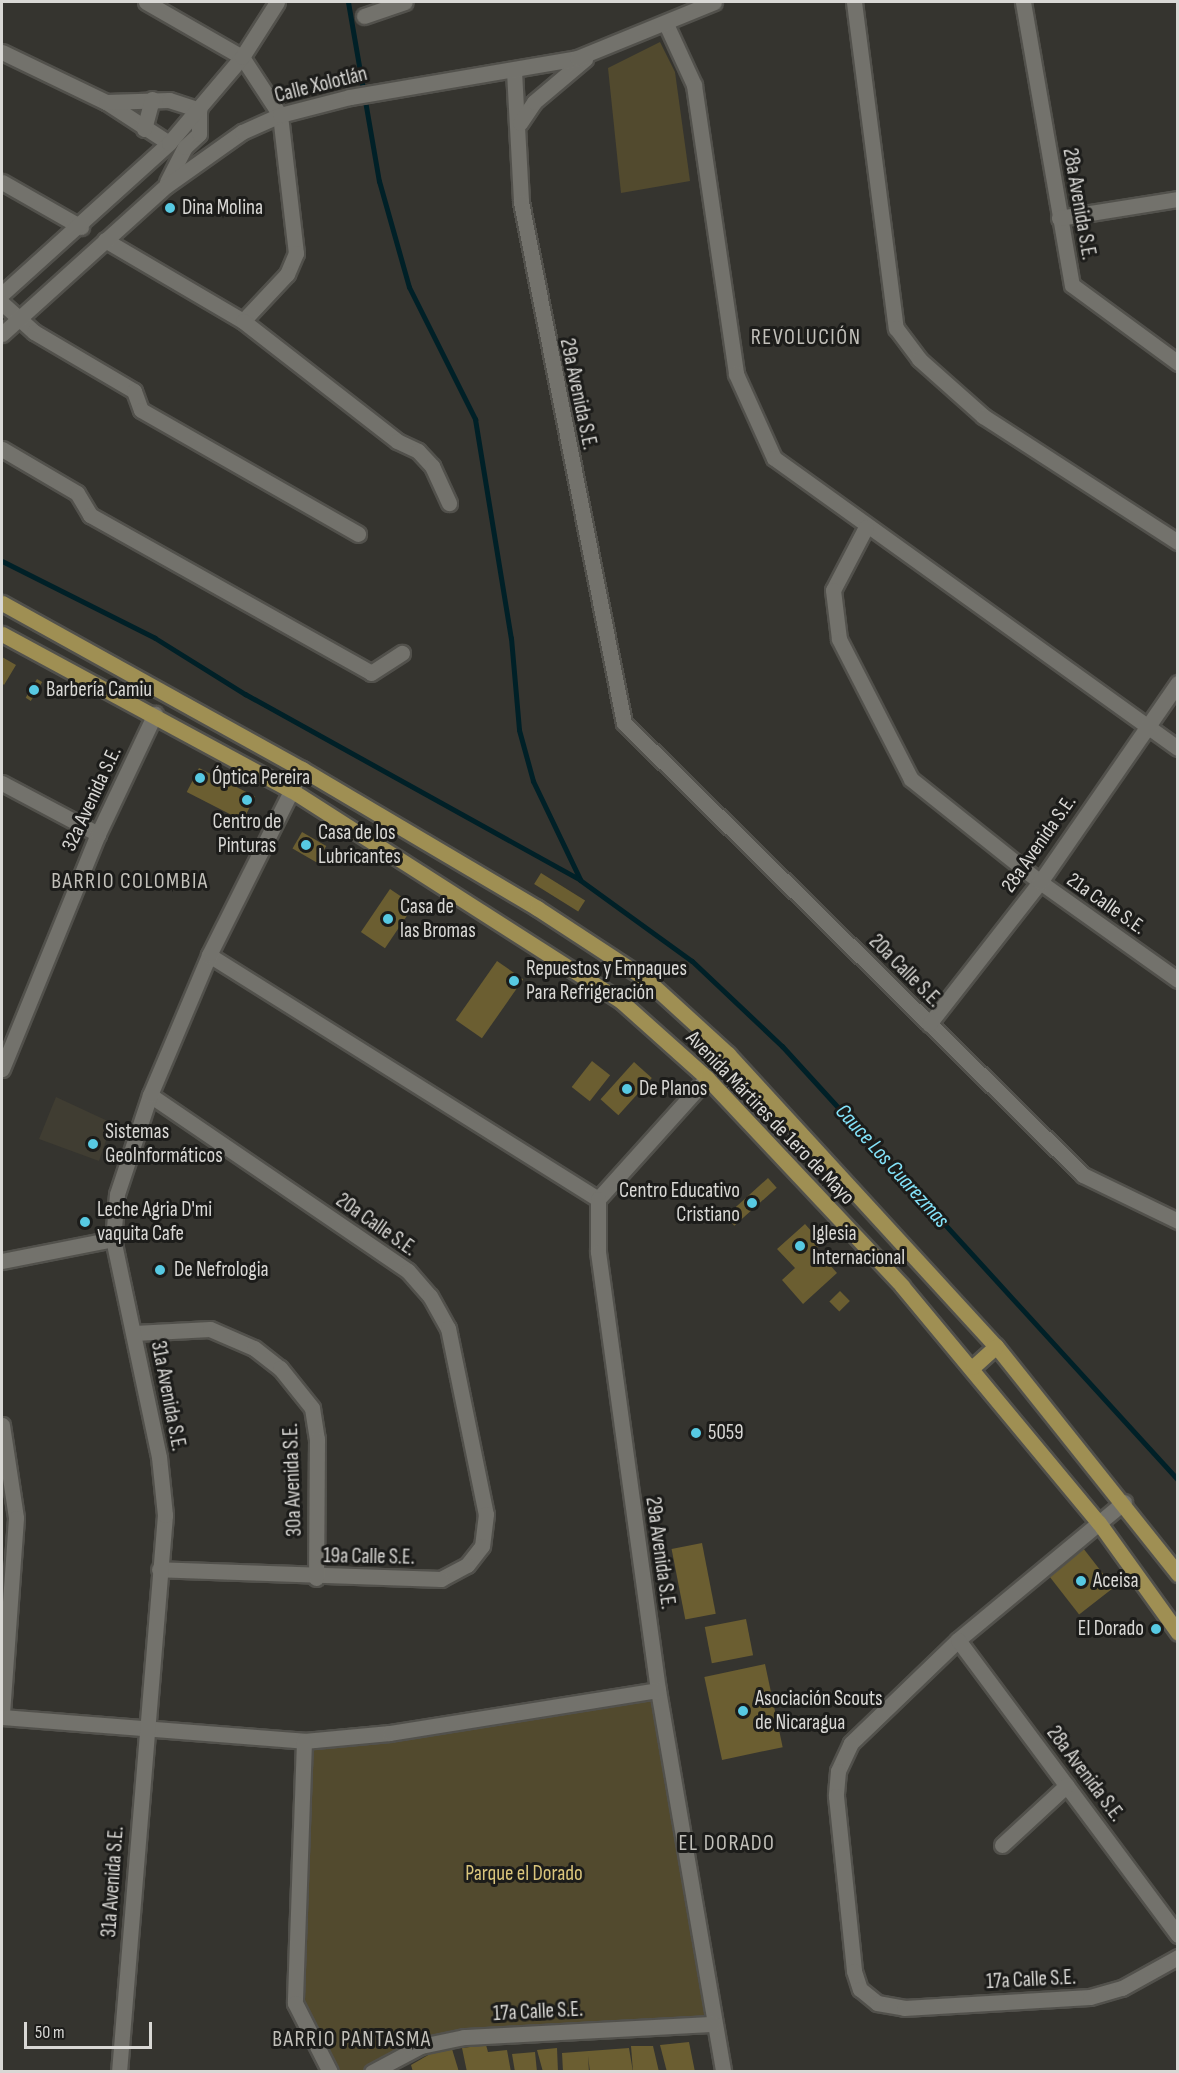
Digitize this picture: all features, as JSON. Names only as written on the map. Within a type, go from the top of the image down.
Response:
[{"type":"main road","name":"Avenida Mártires de 1ero de Mayo","points":[[2,603],[302,769],[537,908],[646,980],[728,1054],[996,1346],[1124,1502],[1178,1574]]},
{"type":"main road","name":"Avenida Mártires de 1ero de Mayo","points":[[2,634],[155,714],[291,790],[622,1002],[707,1078],[973,1367],[1098,1523],[1178,1633]]},
{"type":"main road","points":[[973,1367],[996,1346]]},
{"type":"street","points":[[146,2],[242,57],[280,115],[296,252],[287,274],[243,321]]},
{"type":"street","points":[[2,294],[81,227],[169,143],[242,57],[277,2]]},
{"type":"street","points":[[364,16],[405,2]]},
{"type":"street","name":"Calle Xolotlán","points":[[2,334],[166,186],[242,132],[280,115],[350,97],[514,71],[594,51],[666,24],[714,2]]},
{"type":"street","points":[[854,2],[896,328],[919,359],[983,416],[1178,542]]},
{"type":"street","name":"28a Avenida S.E.","points":[[1023,2],[1072,285],[1178,363]]},
{"type":"street","points":[[666,24],[693,85],[736,374],[774,458],[866,527],[1178,748]]},
{"type":"street","points":[[520,123],[534,102],[594,51]]},
{"type":"street","points":[[2,52],[106,102],[144,129],[169,143]]},
{"type":"street","name":"29a Avenida S.E.","points":[[514,71],[520,123],[521,202],[624,723]]},
{"type":"street","points":[[106,102],[152,99],[199,110]]},
{"type":"street","points":[[144,129],[152,99]]},
{"type":"street","points":[[166,186],[185,147],[199,134],[199,110]]},
{"type":"street","points":[[2,182],[81,227]]},
{"type":"street","points":[[1059,218],[1178,199]]},
{"type":"street","points":[[105,240],[243,321],[387,434],[418,451],[432,466],[448,503]]},
{"type":"street","points":[[2,303],[18,319],[134,391],[141,410],[358,534]]},
{"type":"street","points":[[2,449],[77,493],[90,515],[371,673],[402,653]]},
{"type":"street","name":"21a Calle S.E.","points":[[866,527],[832,590],[839,639],[911,778],[1040,882],[1178,980]]},
{"type":"street","name":"28a Avenida S.E.","points":[[929,1024],[1040,882],[1144,725],[1178,683]]},
{"type":"street","name":"32a Avenida S.E.","points":[[2,1069],[98,834],[155,714]]},
{"type":"street","name":"20a Calle S.E.","points":[[624,723],[1083,1175],[1178,1221]]},
{"type":"street","name":"31a Avenida S.E.","points":[[119,2072],[165,1515],[159,1457],[113,1239],[117,1194],[150,1095],[209,955],[302,769]]},
{"type":"street","points":[[2,783],[98,834]]},
{"type":"street","points":[[209,955],[598,1199],[707,1078]]},
{"type":"street","name":"20a Calle S.E.","points":[[150,1095],[408,1271],[430,1296],[448,1328],[486,1514],[482,1546],[467,1565]]},
{"type":"street","name":"29a Avenida S.E.","points":[[598,1199],[598,1252],[658,1689],[713,2024],[723,2072]]},
{"type":"street","points":[[2,1261],[113,1239]]},
{"type":"street","name":"30a Avenida S.E.","points":[[134,1333],[210,1329],[254,1348],[280,1368],[312,1408],[317,1439],[316,1578]]},
{"type":"street","points":[[2,1429],[16,1518],[2,1713]]},
{"type":"street","points":[[958,1640],[1124,1502]]},
{"type":"street","name":"19a Calle S.E.","points":[[159,1569],[316,1578],[441,1579],[467,1565]]},
{"type":"street","name":"28a Avenida S.E.","points":[[958,1640],[1178,1935]]},
{"type":"street","name":"17a Calle S.E.","points":[[958,1640],[851,1743],[838,1771],[836,1796],[854,1971],[860,1989],[878,2003],[904,2008],[1090,1997],[1122,1988],[1178,1958]]},
{"type":"street","points":[[2,1718],[304,1741],[390,1733],[658,1689]]},
{"type":"street","points":[[304,1741],[295,2003],[330,2072]]},
{"type":"street","points":[[1002,1845],[1068,1785]]},
{"type":"street","name":"17a Calle S.E.","points":[[372,2072],[421,2046],[464,2037],[713,2024]]},
{"type":"shaded area","name":"Sistemas GeoInformáticos","points":[[56,1097],[112,1123],[99,1161],[39,1139]]},
{"type":"green space","points":[[660,42],[675,72],[690,181],[621,193],[608,68]]},
{"type":"green space","name":"Parque el Dorado","points":[[658,1690],[713,2024],[464,2037],[372,2071],[330,2072],[302,2026],[304,1741]]},
{"type":"building","points":[[2,657],[16,665],[4,685],[2,683]]},
{"type":"building","name":"Barbería Camiu","points":[[37,679],[42,682],[31,701],[26,698]]},
{"type":"building","points":[[199,768],[255,797],[243,821],[187,792]]},
{"type":"building","name":"Casa de los Lubricantes","points":[[302,832],[326,846],[317,862],[292,848]]},
{"type":"building","points":[[541,873],[585,901],[578,912],[534,884]]},
{"type":"building","name":"Casa de las Bromas","points":[[390,889],[414,905],[385,948],[361,932]]},
{"type":"building","points":[[497,961],[523,979],[482,1038],[456,1020]]},
{"type":"building","points":[[592,1061],[610,1075],[590,1101],[572,1087]]},
{"type":"building","name":"De Planos","points":[[634,1062],[652,1078],[618,1115],[601,1099]]},
{"type":"building","name":"Centro Educativo Cristiano","points":[[768,1178],[777,1188],[734,1226],[726,1216]]},
{"type":"building","points":[[805,1224],[822,1243],[816,1249],[837,1273],[803,1304],[782,1280],[795,1268],[777,1249]]},
{"type":"building","points":[[840,1291],[850,1301],[839,1312],[829,1302]]},
{"type":"building","points":[[702,1543],[716,1614],[685,1620],[672,1549]]},
{"type":"building","name":"Aceisa","points":[[1083,1548],[1114,1587],[1079,1614],[1048,1575]]},
{"type":"building","points":[[746,1619],[753,1655],[712,1663],[705,1627]]},
{"type":"building","name":"Asociación Scouts de Nicaragua","points":[[765,1664],[783,1747],[722,1760],[704,1677]]},
{"type":"building","points":[[689,2042],[695,2072],[667,2072],[660,2045]]},
{"type":"building","points":[[486,2045],[488,2052],[507,2050],[511,2072],[467,2072],[462,2048]]},
{"type":"building","points":[[631,2046],[653,2046],[659,2072],[633,2072]]},
{"type":"building","points":[[557,2048],[558,2072],[543,2072],[537,2050]]},
{"type":"building","points":[[629,2048],[633,2072],[590,2072],[588,2056],[589,2072],[563,2072],[562,2053]]},
{"type":"building","points":[[452,2049],[459,2072],[413,2072],[411,2065],[430,2054]]},
{"type":"building","points":[[535,2052],[537,2072],[515,2072],[512,2054]]},
{"type":"waterway","points":[[348,2],[379,181],[409,287],[475,419],[511,638],[519,730],[533,781],[580,879]]},
{"type":"waterway","name":"Cauce Los Cuarezmas","points":[[2,561],[155,638],[245,694],[580,880],[692,961],[782,1046],[1178,1480]]},
{"type":"place","name":"Dina Molina","points":[[170,208]]},
{"type":"place","name":"Barbería Camiu","points":[[34,690]]},
{"type":"place","name":"Óptica Pereira","points":[[200,778]]},
{"type":"place","name":"Centro de Pinturas","points":[[247,800]]},
{"type":"place","name":"Casa de los Lubricantes","points":[[306,845]]},
{"type":"place","name":"Casa de las Bromas","points":[[388,919]]},
{"type":"place","name":"Repuestos y Empaques Para Refrigeración","points":[[514,981]]},
{"type":"place","name":"De Planos","points":[[627,1089]]},
{"type":"place","name":"Sistemas GeoInformáticos","points":[[93,1144]]},
{"type":"place","name":"Centro Educativo Cristiano","points":[[752,1203]]},
{"type":"place","name":"Leche Agria D'mi vaquita Cafe","points":[[85,1222]]},
{"type":"place","name":"Iglesia Internacional","points":[[800,1246]]},
{"type":"place","name":"De Nefrologia","points":[[160,1270]]},
{"type":"place","name":"5059","points":[[696,1433]]},
{"type":"place","name":"Aceisa","points":[[1081,1581]]},
{"type":"place","name":"El Dorado","points":[[1156,1629]]},
{"type":"place","name":"Asociación Scouts de Nicaragua","points":[[743,1711]]},
{"type":"district","name":"REVOLUCIÓN","points":[[806,338]]},
{"type":"district","name":"BARRIO COLOMBIA","points":[[130,882]]},
{"type":"district","name":"EL DORADO","points":[[727,1844]]},
{"type":"district","name":"BARRIO PANTASMA","points":[[352,2040]]}]
